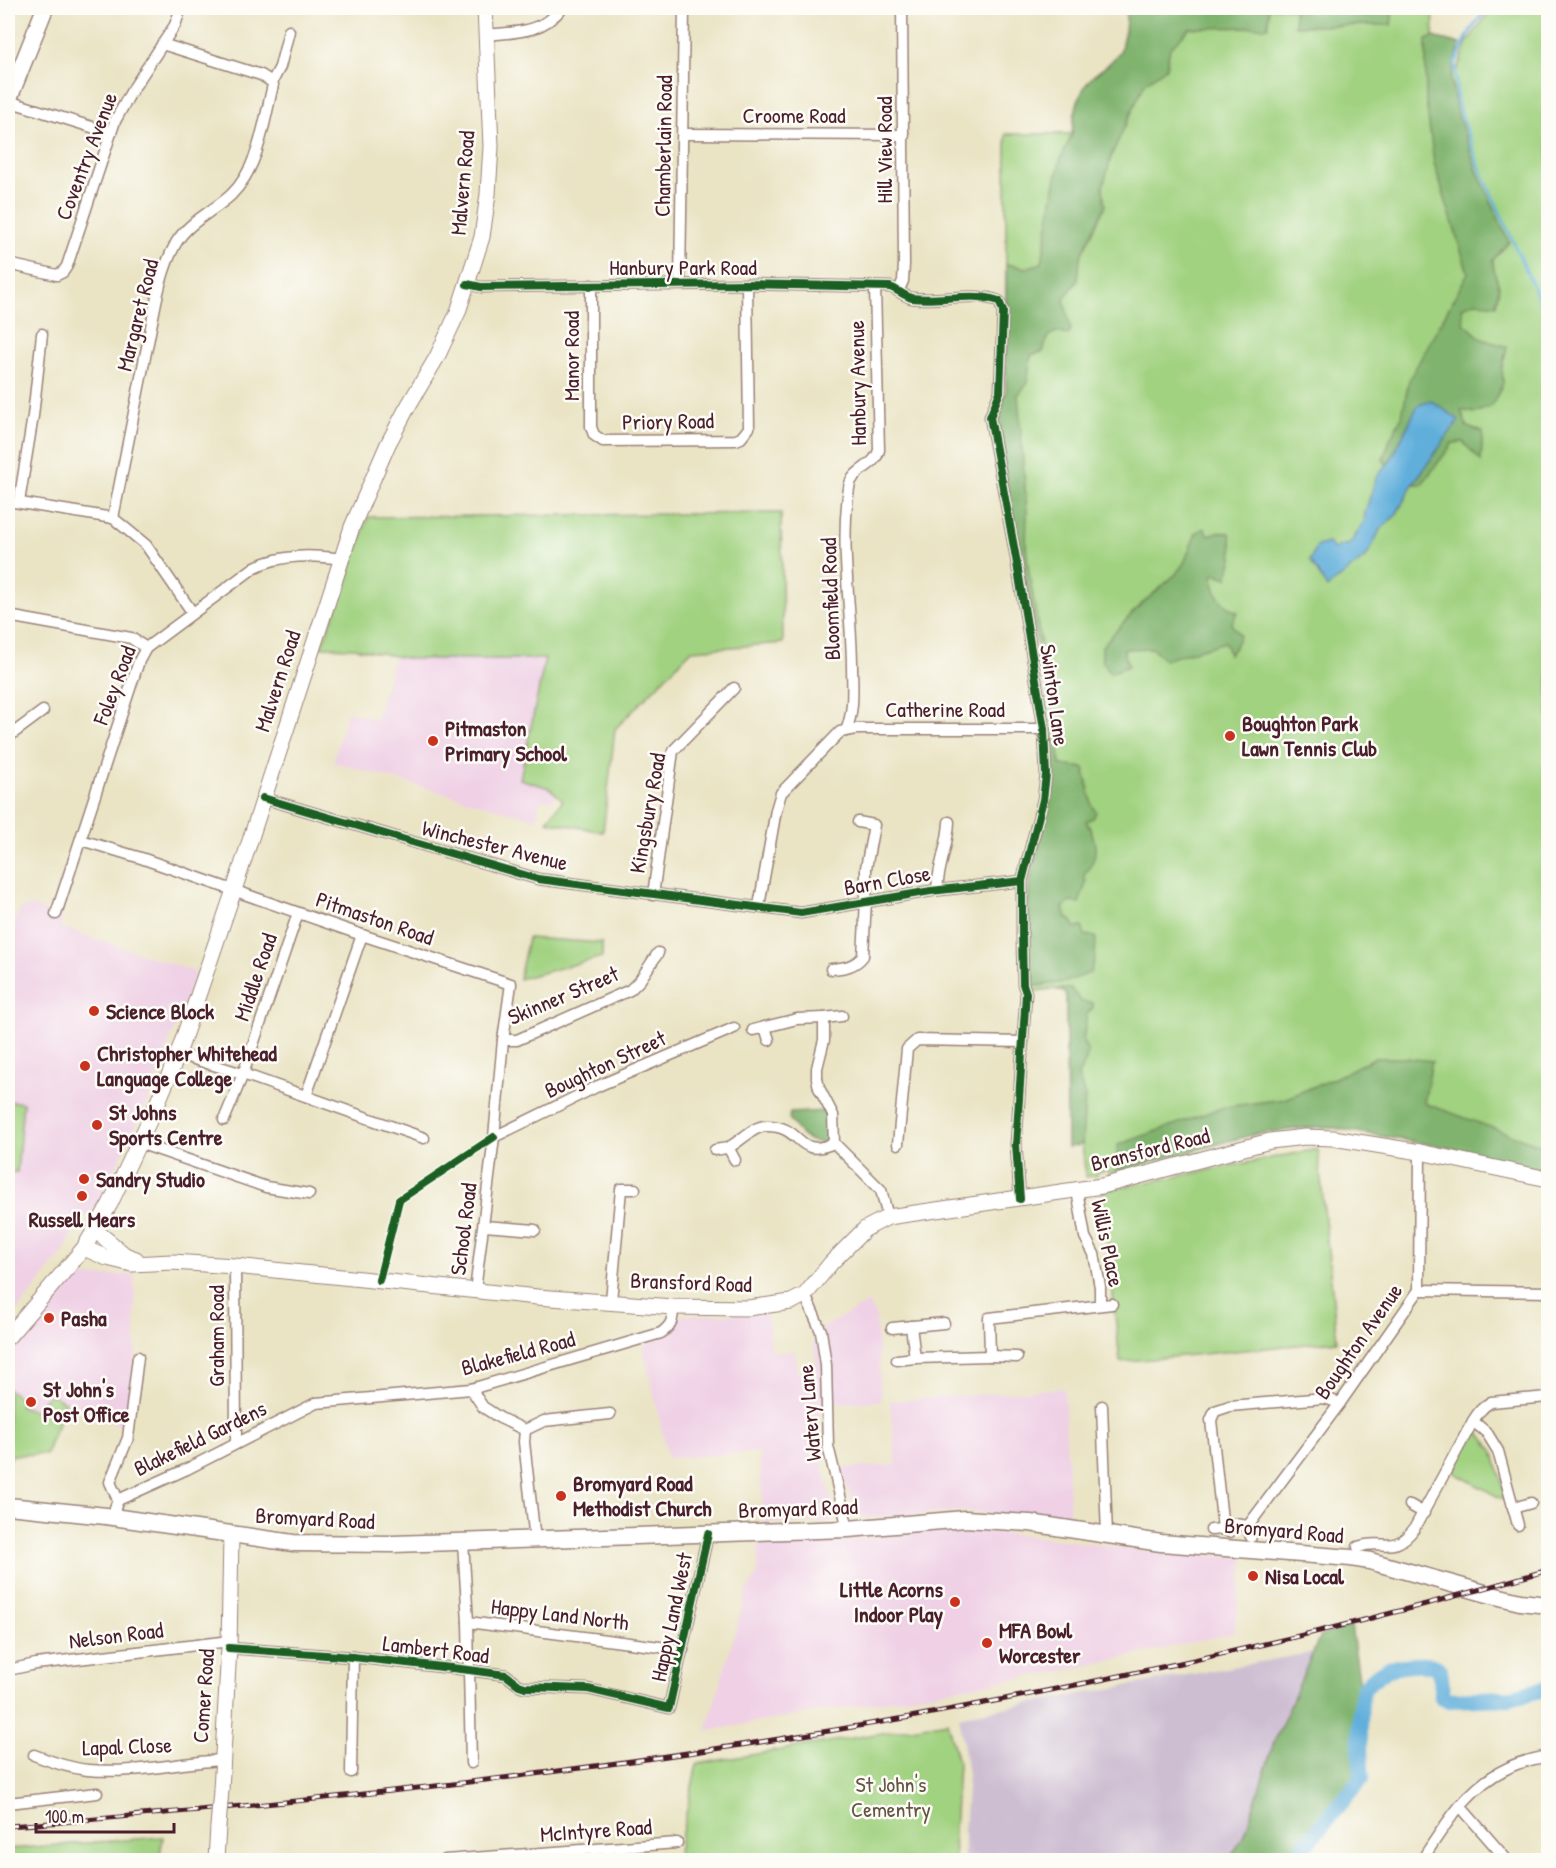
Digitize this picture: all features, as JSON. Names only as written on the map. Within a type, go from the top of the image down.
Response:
[{"type":"main road","points":[[8,101],[45,8]]},
{"type":"main road","name":"Malvern Road","points":[[8,1336],[84,1248],[110,1204],[140,1143],[178,1054],[352,527],[388,444],[437,357],[458,312],[482,237],[488,194],[491,146],[485,8]]},
{"type":"main road","name":"Bransford Road","points":[[84,1248],[107,1258],[132,1264],[235,1266],[475,1291],[674,1307],[748,1308],[791,1302],[805,1295],[831,1263],[865,1229],[888,1217],[1102,1186],[1270,1141],[1305,1137],[1333,1138],[1420,1152],[1548,1179]]},
{"type":"main road","name":"Bransford Road","points":[[95,1230],[125,1255],[148,1263]]},
{"type":"main road","name":"Bromyard Road","points":[[8,1506],[114,1517],[293,1543],[324,1544],[535,1540],[848,1529],[965,1519],[1030,1523],[1161,1543],[1355,1552],[1370,1561],[1520,1602],[1548,1605]]},
{"type":"main road","name":"Comer Road","points":[[216,1860],[230,1644],[231,1535]]},
{"type":"street","name":"Coventry Avenue","points":[[8,264],[49,274],[57,275],[63,272],[67,266],[111,133],[130,92],[175,25],[181,8]]},
{"type":"street","points":[[486,35],[532,30],[554,19],[562,8]]},
{"type":"street","name":"Chamberlain Road","points":[[680,284],[684,8]]},
{"type":"street","name":"Hill View Road","points":[[898,290],[903,281],[904,264],[902,8]]},
{"type":"street","name":"Margaret Road","points":[[113,518],[155,308],[168,261],[178,240],[190,227],[232,194],[245,177],[255,155],[272,82],[280,67],[289,31]]},
{"type":"street","points":[[162,44],[261,75],[272,82]]},
{"type":"street","points":[[8,101],[111,133]]},
{"type":"street","name":"Croome Road","points":[[683,134],[904,135]]},
{"type":"street","name":"Hanbury Park Road","points":[[467,284],[481,287],[747,284],[891,287],[898,290]]},
{"type":"street","name":"Priory Road","points":[[591,427],[594,435],[603,441],[736,440],[741,438],[749,428],[747,284]]},
{"type":"street","name":"Manor Road","points":[[591,285],[591,427]]},
{"type":"street","name":"Hanbury Avenue","points":[[861,470],[877,458],[879,450],[875,287]]},
{"type":"street","name":"Swinton Lane","points":[[898,290],[911,298],[991,298],[999,301],[1003,311],[1000,392],[990,417],[1044,729],[1046,775],[1043,800],[1022,881],[1023,984],[1026,993],[1016,1145],[1020,1199]]},
{"type":"street","points":[[42,334],[33,416],[13,501],[113,518],[146,545],[192,612]]},
{"type":"street","name":"Bloomfield Road","points":[[846,731],[853,715],[852,631],[846,537],[848,496],[852,477],[861,470]]},
{"type":"street","name":"Foley Road","points":[[56,914],[139,661],[146,648],[255,567],[270,560],[309,555],[342,559]]},
{"type":"street","points":[[8,616],[131,638],[146,648]]},
{"type":"street","name":"Kingsbury Road","points":[[653,895],[673,751],[734,688]]},
{"type":"street","points":[[8,737],[42,711]]},
{"type":"street","name":"Catherine Road","points":[[846,731],[856,729],[1044,729]]},
{"type":"street","points":[[759,906],[781,793],[827,744],[840,732],[846,731]]},
{"type":"street","name":"Winchester Avenue","points":[[263,798],[538,879],[653,895],[759,906]]},
{"type":"street","points":[[831,969],[848,967],[861,960],[863,956],[866,868],[874,825],[858,822]]},
{"type":"street","points":[[937,890],[940,867],[949,840],[949,822]]},
{"type":"street","name":"Pitmaston Road","points":[[81,840],[141,858],[504,982]]},
{"type":"street","name":"Barn Close","points":[[759,906],[801,913],[866,900],[1022,881]]},
{"type":"street","name":"Middle Road","points":[[224,1120],[243,1074],[298,913]]},
{"type":"street","points":[[306,1096],[362,935]]},
{"type":"street","name":"Skinner Street","points":[[503,1040],[518,1040],[630,990],[640,980],[658,953]]},
{"type":"street","name":"School Road","points":[[475,1291],[511,984],[504,982]]},
{"type":"street","points":[[753,1030],[797,1019],[842,1016]]},
{"type":"street","points":[[824,1017],[824,1040],[817,1068],[817,1078],[819,1088],[833,1115],[834,1143],[881,1190],[888,1217]]},
{"type":"street","points":[[765,1027],[769,1040]]},
{"type":"street","name":"Boughton Street","points":[[494,1137],[598,1086],[734,1028]]},
{"type":"street","points":[[898,1144],[907,1049],[913,1043],[917,1040],[1023,1042]]},
{"type":"street","points":[[178,1054],[243,1074],[424,1138]]},
{"type":"street","points":[[715,1150],[728,1147],[762,1126],[788,1129],[803,1144],[812,1149],[821,1149],[834,1143]]},
{"type":"street","points":[[140,1143],[266,1187],[309,1194]]},
{"type":"street","points":[[728,1147],[735,1160]]},
{"type":"street","name":"Boughton Avenue","points":[[1211,1530],[1229,1528],[1250,1532],[1419,1290],[1420,1152]]},
{"type":"street","points":[[611,1301],[621,1189],[635,1189]]},
{"type":"street","name":"Willis Place","points":[[1077,1190],[1085,1238],[1094,1254],[1100,1287],[1100,1304]]},
{"type":"street","points":[[484,1226],[535,1230]]},
{"type":"street","name":"Graham Road","points":[[235,1266],[236,1442]]},
{"type":"street","points":[[1419,1290],[1548,1292]]},
{"type":"street","name":"Watery Lane","points":[[805,1295],[821,1331],[826,1376],[828,1446],[848,1529]]},
{"type":"street","name":"Willis Place","points":[[990,1356],[989,1318],[1112,1304]]},
{"type":"street","name":"Blakefield Road","points":[[315,1403],[471,1389],[661,1333],[673,1322],[674,1307]]},
{"type":"street","points":[[892,1328],[944,1323]]},
{"type":"street","points":[[910,1326],[915,1358]]},
{"type":"street","points":[[118,1500],[110,1482],[128,1437],[138,1357]]},
{"type":"street","points":[[897,1360],[1017,1357]]},
{"type":"street","points":[[471,1389],[483,1407],[525,1430]]},
{"type":"street","points":[[1355,1552],[1372,1544],[1396,1545],[1405,1541],[1424,1513],[1480,1410],[1491,1402],[1548,1396]]},
{"type":"street","points":[[1229,1528],[1211,1420],[1215,1412],[1230,1406],[1324,1398],[1340,1403]]},
{"type":"street","name":"Blakefield Gardens","points":[[114,1517],[118,1500],[187,1469],[315,1403]]},
{"type":"street","points":[[1102,1407],[1107,1535]]},
{"type":"street","points":[[525,1430],[544,1421],[610,1414]]},
{"type":"street","points":[[1473,1421],[1487,1433],[1498,1451],[1518,1525]]},
{"type":"street","points":[[525,1430],[524,1442],[535,1540]]},
{"type":"street","points":[[1513,1508],[1531,1503]]},
{"type":"street","points":[[1410,1505],[1424,1513]]},
{"type":"street","name":"Happy Land West","points":[[669,1708],[708,1534]]},
{"type":"street","points":[[463,1542],[468,1622],[471,1763]]},
{"type":"street","name":"Happy Land North","points":[[468,1622],[683,1650]]},
{"type":"street","name":"Lambert Road","points":[[230,1644],[506,1675],[525,1687],[588,1689],[669,1708]]},
{"type":"street","name":"Nelson Road","points":[[8,1670],[36,1664],[230,1644]]},
{"type":"street","points":[[351,1772],[352,1657]]},
{"type":"street","name":"Lapal Close","points":[[34,1755],[63,1766],[103,1771],[221,1760]]},
{"type":"street","points":[[1422,1860],[1446,1823],[1473,1793],[1508,1768],[1548,1756]]},
{"type":"street","points":[[8,1803],[97,1793]]},
{"type":"street","points":[[1460,1806],[1507,1860]]},
{"type":"street","name":"McIntyre Road","points":[[445,1860],[591,1855],[677,1843]]},
{"type":"shaded area","name":"Pitmaston Primary School","points":[[394,657],[545,659],[549,788],[556,794],[554,800],[540,800],[536,819],[333,762],[347,711],[376,720]]},
{"type":"shaded area","name":"Christopher Whitehead Language College","points":[[30,906],[63,916],[60,927],[196,972],[145,1107],[96,1208],[79,1221],[63,1253],[8,1322],[8,931],[21,909]]},
{"type":"shaded area","points":[[134,1274],[136,1355],[126,1427],[89,1415],[52,1394],[36,1411],[19,1406],[21,1400],[8,1389],[8,1345],[70,1278]]},
{"type":"shaded area","points":[[868,1303],[876,1317],[881,1401],[819,1404],[821,1458],[835,1513],[832,1522],[764,1523],[759,1452],[668,1458],[643,1346],[676,1327],[681,1315],[767,1314],[772,1352],[795,1351],[797,1372],[817,1372],[813,1333]]},
{"type":"shaded area","points":[[1064,1388],[1070,1522],[965,1511],[867,1518],[856,1514],[841,1468],[896,1465],[890,1401]]},
{"type":"shaded area","points":[[965,1528],[1170,1554],[1244,1557],[1234,1633],[1068,1670],[706,1731],[747,1591],[758,1574],[758,1544],[810,1543]]},
{"type":"shaded area","points":[[1315,1652],[1273,1745],[1245,1834],[1229,1860],[964,1860],[968,1774],[959,1716]]},
{"type":"green space","points":[[1127,8],[1434,8],[1433,37],[1460,44],[1453,62],[1457,70],[1467,42],[1485,18],[1489,8],[1548,8],[1548,1173],[1451,1148],[1335,1128],[1312,1127],[1255,1134],[1110,1173],[1106,1170],[1086,1177],[1082,1145],[1067,1147],[1066,994],[1053,989],[1031,992],[1029,987],[1026,936],[1029,885],[1048,801],[1052,772],[1052,747],[1045,690],[995,416],[1006,392],[1006,134],[1072,134],[1076,110],[1085,88],[1095,75],[1114,60],[1122,48],[1126,31]]},
{"type":"green space","points":[[1127,8],[1269,8],[1268,27],[1190,28],[1170,48],[1166,68],[1145,83],[1112,154],[1103,187],[1105,206],[1080,258],[1078,280],[1064,299],[1071,331],[1068,335],[1056,332],[1048,336],[1043,352],[1031,355],[1027,384],[1018,395],[1027,513],[1028,567],[1058,730],[1060,765],[1084,768],[1092,805],[1096,812],[1093,818],[1086,821],[1093,835],[1095,855],[1084,875],[1086,883],[1079,903],[1070,902],[1063,908],[1067,918],[1075,927],[1082,927],[1085,935],[1096,937],[1095,957],[1090,973],[1066,982],[1029,987],[1026,936],[1029,885],[1048,801],[1052,772],[1052,747],[1045,690],[995,416],[1006,392],[1006,264],[1026,268],[1042,263],[1060,161],[1072,134],[1078,101],[1093,76],[1120,52]]},
{"type":"green space","points":[[1294,8],[1393,8],[1391,25],[1295,26]]},
{"type":"green space","points":[[1433,37],[1460,44],[1451,78],[1456,109],[1477,170],[1509,242],[1493,260],[1499,287],[1496,305],[1476,302],[1462,307],[1464,323],[1482,339],[1507,347],[1502,367],[1503,383],[1492,406],[1475,413],[1461,410],[1467,427],[1483,432],[1481,461],[1463,442],[1453,443],[1422,484],[1413,484],[1458,420],[1418,406],[1392,458],[1387,464],[1383,460],[1390,439],[1402,416],[1409,380],[1468,273],[1434,163],[1426,101],[1426,40]]},
{"type":"green space","points":[[781,513],[783,643],[692,650],[615,729],[603,832],[547,821],[563,800],[549,788],[520,779],[545,659],[410,659],[354,648],[321,647],[341,597],[368,517]]},
{"type":"green space","points":[[1204,528],[1209,535],[1218,532],[1230,533],[1233,558],[1227,578],[1214,573],[1213,579],[1218,597],[1232,610],[1238,612],[1231,624],[1240,635],[1234,649],[1229,654],[1225,642],[1164,660],[1153,648],[1124,649],[1129,666],[1110,673],[1102,661],[1102,646],[1139,606],[1176,574],[1184,563],[1196,533]]},
{"type":"green space","points":[[528,938],[602,943],[602,957],[519,979]]},
{"type":"green space","points":[[1059,989],[1071,989],[1082,1002],[1093,1003],[1093,1008],[1087,1014],[1083,1041],[1088,1052],[1078,1075],[1085,1096],[1082,1145],[1067,1147],[1066,994]]},
{"type":"green space","points":[[1374,1058],[1432,1061],[1424,1103],[1548,1148],[1548,1173],[1451,1148],[1335,1128],[1312,1127],[1255,1134],[1116,1171],[1118,1145],[1224,1107],[1284,1099],[1335,1078]]},
{"type":"green space","points":[[8,1101],[23,1103],[17,1172],[8,1172]]},
{"type":"green space","points":[[825,1111],[826,1141],[808,1140],[799,1133],[789,1118],[790,1113]]},
{"type":"green space","points":[[1318,1149],[1337,1341],[1120,1362],[1102,1191]]},
{"type":"green space","points":[[8,1389],[22,1400],[20,1406],[36,1411],[43,1400],[51,1394],[66,1403],[46,1454],[12,1455],[8,1464]]},
{"type":"green space","points":[[1478,1432],[1493,1450],[1506,1498],[1502,1499],[1453,1472],[1473,1434]]},
{"type":"green space","points":[[1351,1626],[1362,1699],[1360,1763],[1362,1778],[1299,1853],[1299,1860],[1229,1860],[1245,1834],[1273,1745],[1320,1636]]},
{"type":"green space","name":"St John's Cementry","points":[[947,1722],[958,1762],[954,1832],[955,1860],[676,1860],[697,1764]]},
{"type":"green space","points":[[163,1837],[159,1860],[8,1860],[8,1849]]},
{"type":"water","points":[[1432,401],[1459,420],[1413,484],[1396,515],[1380,530],[1367,556],[1327,588],[1310,560],[1317,546],[1328,543],[1335,550],[1339,546],[1350,544],[1364,522],[1376,478],[1392,458],[1418,405]]},
{"type":"waterway","points":[[1487,8],[1469,33],[1455,63],[1457,102],[1479,166],[1548,319]]},
{"type":"waterway","points":[[1298,1860],[1299,1853],[1362,1778],[1360,1732],[1362,1696],[1366,1686],[1379,1675],[1389,1669],[1430,1665],[1439,1669],[1442,1697],[1448,1700],[1510,1698],[1548,1688]]},
{"type":"railway","points":[[8,1826],[368,1794],[637,1760],[816,1733],[986,1703],[1229,1652],[1389,1614],[1548,1570]]},
{"type":"cycle path","points":[[467,284],[481,287],[747,284],[890,287],[912,298],[978,297],[999,301],[1003,311],[1000,392],[990,417],[1044,729],[1046,775],[1043,800],[1022,881],[1023,984],[1026,993],[1016,1145],[1020,1199]]},
{"type":"cycle path","points":[[263,798],[538,879],[801,913],[931,891],[1022,881]]},
{"type":"cycle path","points":[[379,1280],[399,1200],[494,1137]]},
{"type":"cycle path","points":[[229,1648],[353,1657],[506,1675],[525,1687],[588,1689],[669,1708],[708,1534]]},
{"type":"place","name":"Boughton Park Lawn Tennis Club","points":[[1230,736]]},
{"type":"place","name":"Pitmaston Primary School","points":[[433,741]]},
{"type":"place","name":"Science Block","points":[[94,1011]]},
{"type":"place","name":"Christopher Whitehead Language College","points":[[85,1066]]},
{"type":"place","name":"St Johns Sports Centre","points":[[97,1125]]},
{"type":"place","name":"Sandry Studio","points":[[84,1179]]},
{"type":"place","name":"Russell Mears","points":[[82,1196]]},
{"type":"place","name":"Pasha","points":[[49,1318]]},
{"type":"place","name":"St John's Post Office","points":[[31,1402]]},
{"type":"place","name":"Bromyard Road Methodist Church","points":[[561,1496]]},
{"type":"place","name":"Nisa Local","points":[[1253,1576]]},
{"type":"place","name":"Little Acorns Indoor Play","points":[[955,1602]]},
{"type":"place","name":"MFA Bowl Worcester","points":[[987,1643]]}]
